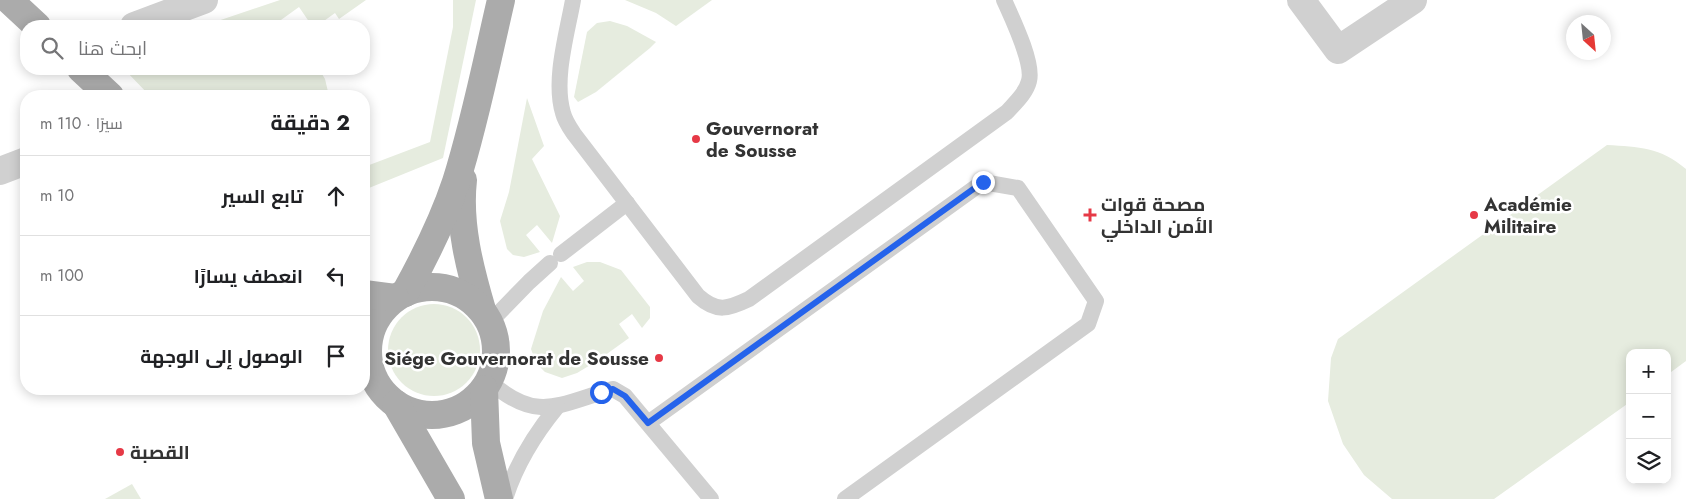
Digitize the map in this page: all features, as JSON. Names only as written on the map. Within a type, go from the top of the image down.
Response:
[{"type":"main road","points":[[9,0],[30,20]]},
{"type":"main road","points":[[370,337],[373,327],[382,311],[400,295],[441,221],[456,182],[467,144],[501,0]]},
{"type":"main road","points":[[87,75],[104,90]]},
{"type":"main road","points":[[467,144],[462,186],[464,228],[470,270],[496,341],[495,361],[486,385],[486,444],[499,499]]},
{"type":"main road","points":[[370,294],[400,295],[426,288],[446,288],[466,296],[486,316]]},
{"type":"main road","points":[[370,373],[384,394],[396,404],[414,413],[433,415],[453,412],[470,403],[486,385]]},
{"type":"main road","points":[[396,404],[451,499]]},
{"type":"street","points":[[150,20],[204,0]]},
{"type":"street","points":[[1301,0],[1338,50],[1413,0]]},
{"type":"street","points":[[0,171],[20,163]]},
{"type":"lane","points":[[573,0],[561,68],[560,98],[563,115],[574,134],[698,296],[708,306],[723,309],[749,299],[1007,112],[1023,94],[1030,80],[1030,65],[1004,0]]},
{"type":"lane","points":[[648,423],[983,182],[1018,188],[1096,301],[1088,324],[845,499]]},
{"type":"lane","points":[[486,316],[515,295],[556,258],[627,204]]},
{"type":"lane","points":[[486,385],[520,402],[538,407],[557,407],[613,389],[625,396],[711,499]]},
{"type":"lane","points":[[505,499],[523,454],[539,429],[557,407]]},
{"type":"shaded area","points":[[280,0],[366,0],[339,19],[335,13],[325,20],[308,20],[299,7],[281,20],[221,20]]},
{"type":"shaded area","points":[[453,0],[476,0],[443,158],[370,188],[370,165],[430,142],[453,27]]},
{"type":"shaded area","points":[[625,0],[712,0],[676,26],[656,13]]},
{"type":"shaded area","points":[[610,21],[627,26],[656,42],[596,92],[578,102],[574,97],[587,32],[597,23]]},
{"type":"shaded area","points":[[130,75],[323,75],[328,90],[144,90]]},
{"type":"shaded area","points":[[527,98],[544,146],[532,159],[560,216],[552,243],[537,225],[526,235],[540,252],[524,257],[513,255],[507,249],[500,221],[509,192]]},
{"type":"shaded area","points":[[1607,145],[1658,152],[1686,169],[1686,361],[1671,372],[1671,349],[1626,349],[1626,405],[1494,499],[1392,499],[1364,475],[1343,444],[1328,401],[1331,358],[1338,339]]},
{"type":"shaded area","points":[[587,262],[600,262],[621,270],[650,307],[650,318],[642,328],[632,314],[619,324],[629,338],[577,373],[562,378],[545,372],[536,363],[531,349],[543,311],[561,277],[573,291],[584,281],[573,267]]},
{"type":"shaded area","points":[[434,304],[452,307],[467,317],[477,332],[480,350],[477,368],[467,383],[452,393],[434,396],[416,393],[401,383],[391,368],[388,350],[391,332],[401,317],[416,307]]},
{"type":"shaded area","points":[[132,484],[141,499],[105,499]]},
{"type":"place","name":"Gouvernorat de Sousse","points":[[696,139]]},
{"type":"place","name":"مصحة قوات الأمن الداخلي","points":[[1090,215]]},
{"type":"place","name":"Académie Militaire","points":[[1474,215]]},
{"type":"place","name":"Siége Gouvernorat de Sousse","points":[[659,358]]},
{"type":"place","name":"القصبة","points":[[120,452]]},
{"type":"route","points":[[601,392],[613,389],[625,396],[648,423],[983,182]]}]
